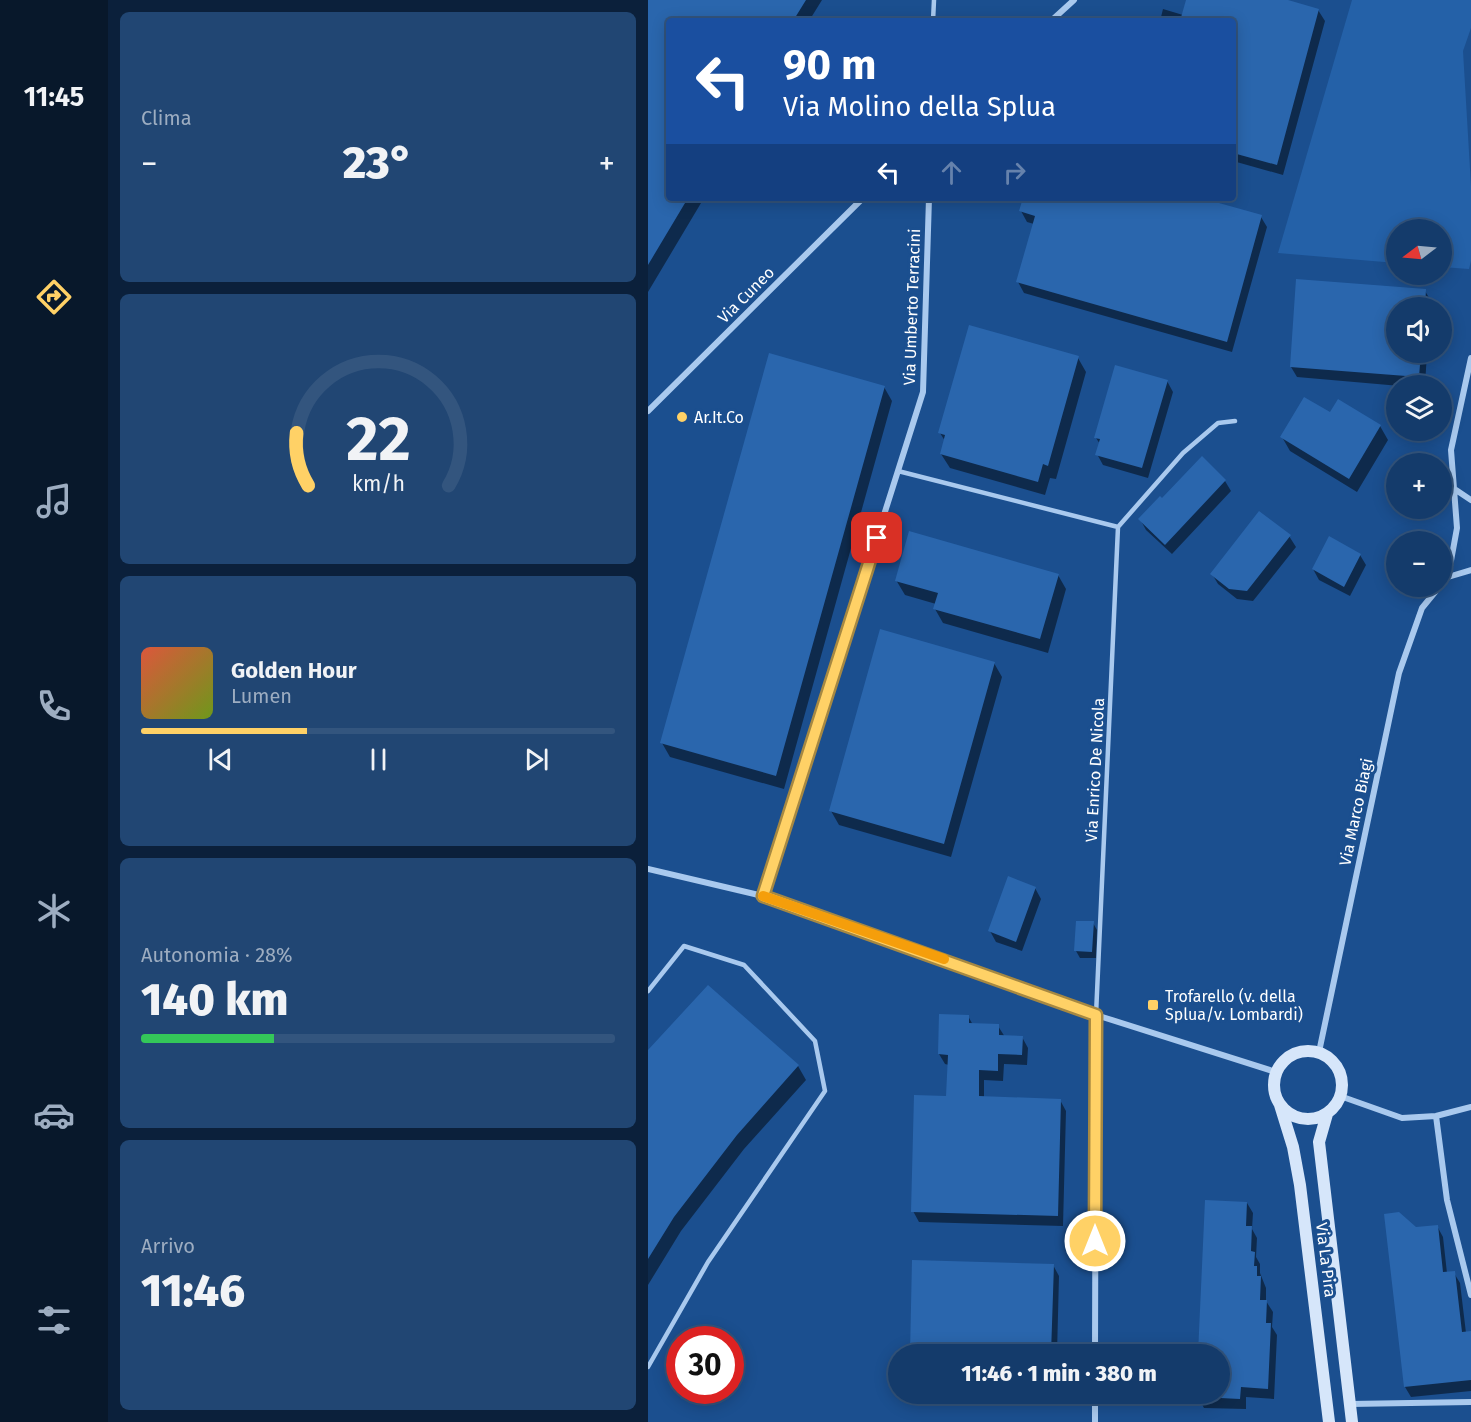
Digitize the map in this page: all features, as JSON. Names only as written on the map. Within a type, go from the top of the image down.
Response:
[{"type":"street","points":[[1054,18],[1074,0]]},
{"type":"street","name":"Via Cuneo","points":[[648,411],[860,201]]},
{"type":"street","name":"Via Umberto Terracini","points":[[763,896],[923,392],[929,201]]},
{"type":"street","name":"Via Marco Biagi","points":[[1452,555],[1457,528],[1456,490],[1451,450],[1471,358]]},
{"type":"street","points":[[1456,490],[1471,500]]},
{"type":"street","points":[[1452,576],[1471,570]]},
{"type":"street","name":"Via Marco Biagi","points":[[1319,1052],[1399,673],[1422,608],[1432,597]]},
{"type":"street","points":[[648,869],[763,896],[1096,1015],[1276,1072]]},
{"type":"street","points":[[1095,1344],[1096,1015]]},
{"type":"street","points":[[1308,1050],[1319,1052],[1336,1065],[1342,1085],[1340,1096],[1335,1106],[1327,1113],[1307,1120],[1296,1118],[1287,1113],[1275,1095],[1273,1083],[1276,1072],[1289,1056],[1308,1050]]},
{"type":"street","points":[[1340,1096],[1402,1118],[1436,1116],[1471,1107]]},
{"type":"street","name":"Via La Pira","points":[[1280,1105],[1293,1147],[1300,1185],[1329,1422]]},
{"type":"street","name":"Via La Pira","points":[[1327,1113],[1319,1142],[1352,1422]]},
{"type":"street","points":[[1436,1116],[1447,1200],[1471,1295]]},
{"type":"street","points":[[1350,1404],[1471,1402]]},
{"type":"street","points":[[1095,1404],[1095,1422]]},
{"type":"lane","points":[[933,18],[934,0]]},
{"type":"lane","points":[[898,471],[1118,527],[1183,453],[1218,423],[1235,421]]},
{"type":"lane","name":"Via Enrico De Nicola","points":[[1096,1015],[1118,527]]},
{"type":"lane","points":[[648,991],[684,946],[744,965],[815,1041],[825,1091],[708,1262],[648,1367]]},
{"type":"shaded area","points":[[1352,0],[1471,0],[1471,28],[1463,51],[1471,186],[1471,261],[1469,269],[1452,268],[1452,219],[1386,219],[1386,262],[1278,253]]},
{"type":"building","points":[[648,0],[806,0],[795,18],[666,18],[666,201],[686,201],[648,265]]},
{"type":"building","points":[[1186,0],[1288,0],[1319,9],[1277,165],[1236,154],[1236,18],[1181,18]]},
{"type":"building","points":[[1022,201],[1212,201],[1262,215],[1227,342],[1016,282],[1035,216],[1019,211]]},
{"type":"building","points":[[1296,279],[1426,289],[1426,297],[1386,297],[1386,363],[1420,363],[1419,375],[1290,367]]},
{"type":"building","points":[[969,325],[1079,356],[1048,466],[1043,464],[1038,482],[940,454],[945,435],[938,433]]},
{"type":"building","points":[[769,353],[885,386],[776,776],[660,743]]},
{"type":"building","points":[[1115,365],[1168,380],[1142,468],[1095,455],[1100,439],[1094,438]]},
{"type":"building","points":[[1304,397],[1330,412],[1338,399],[1381,425],[1349,479],[1280,437]]},
{"type":"building","points":[[1202,456],[1226,480],[1165,545],[1138,519],[1160,496],[1162,498]]},
{"type":"building","points":[[1259,511],[1291,535],[1247,591],[1229,589],[1210,574]]},
{"type":"building","points":[[909,531],[1059,574],[1040,639],[933,609],[938,593],[895,581]]},
{"type":"building","points":[[1329,536],[1361,554],[1344,587],[1312,569]]},
{"type":"building","points":[[880,629],[995,662],[944,844],[829,811]]},
{"type":"building","points":[[1008,876],[1036,887],[1016,942],[988,931]]},
{"type":"building","points":[[1076,921],[1094,921],[1092,952],[1074,951]]},
{"type":"building","points":[[708,985],[799,1065],[737,1135],[674,1217],[648,1259],[648,1050]]},
{"type":"building","points":[[939,1014],[969,1015],[969,1023],[999,1024],[999,1035],[1023,1036],[1022,1055],[998,1054],[998,1071],[979,1070],[979,1096],[1061,1099],[1058,1216],[911,1212],[914,1095],[946,1096],[948,1055],[938,1054]]},
{"type":"building","points":[[1205,1200],[1247,1202],[1246,1226],[1252,1226],[1251,1251],[1255,1252],[1254,1266],[1257,1266],[1257,1276],[1261,1276],[1260,1300],[1267,1300],[1266,1323],[1271,1323],[1268,1389],[1241,1387],[1240,1399],[1230,1398],[1230,1344],[1198,1344]]},
{"type":"building","points":[[1399,1212],[1416,1227],[1438,1225],[1443,1272],[1455,1271],[1462,1332],[1471,1331],[1471,1380],[1404,1387],[1384,1214]]},
{"type":"building","points":[[912,1260],[1054,1264],[1051,1344],[910,1344]]},
{"type":"slow traffic","points":[[763,896],[944,959]]},
{"type":"place","name":"Ar.It.Co","points":[[682,417]]},
{"type":"place","name":"Trofarello (v. della Splua/v. Lombardi)","points":[[1153,1005]]},
{"type":"route","points":[[877,538],[763,896],[1096,1015],[1095,1241]]}]
